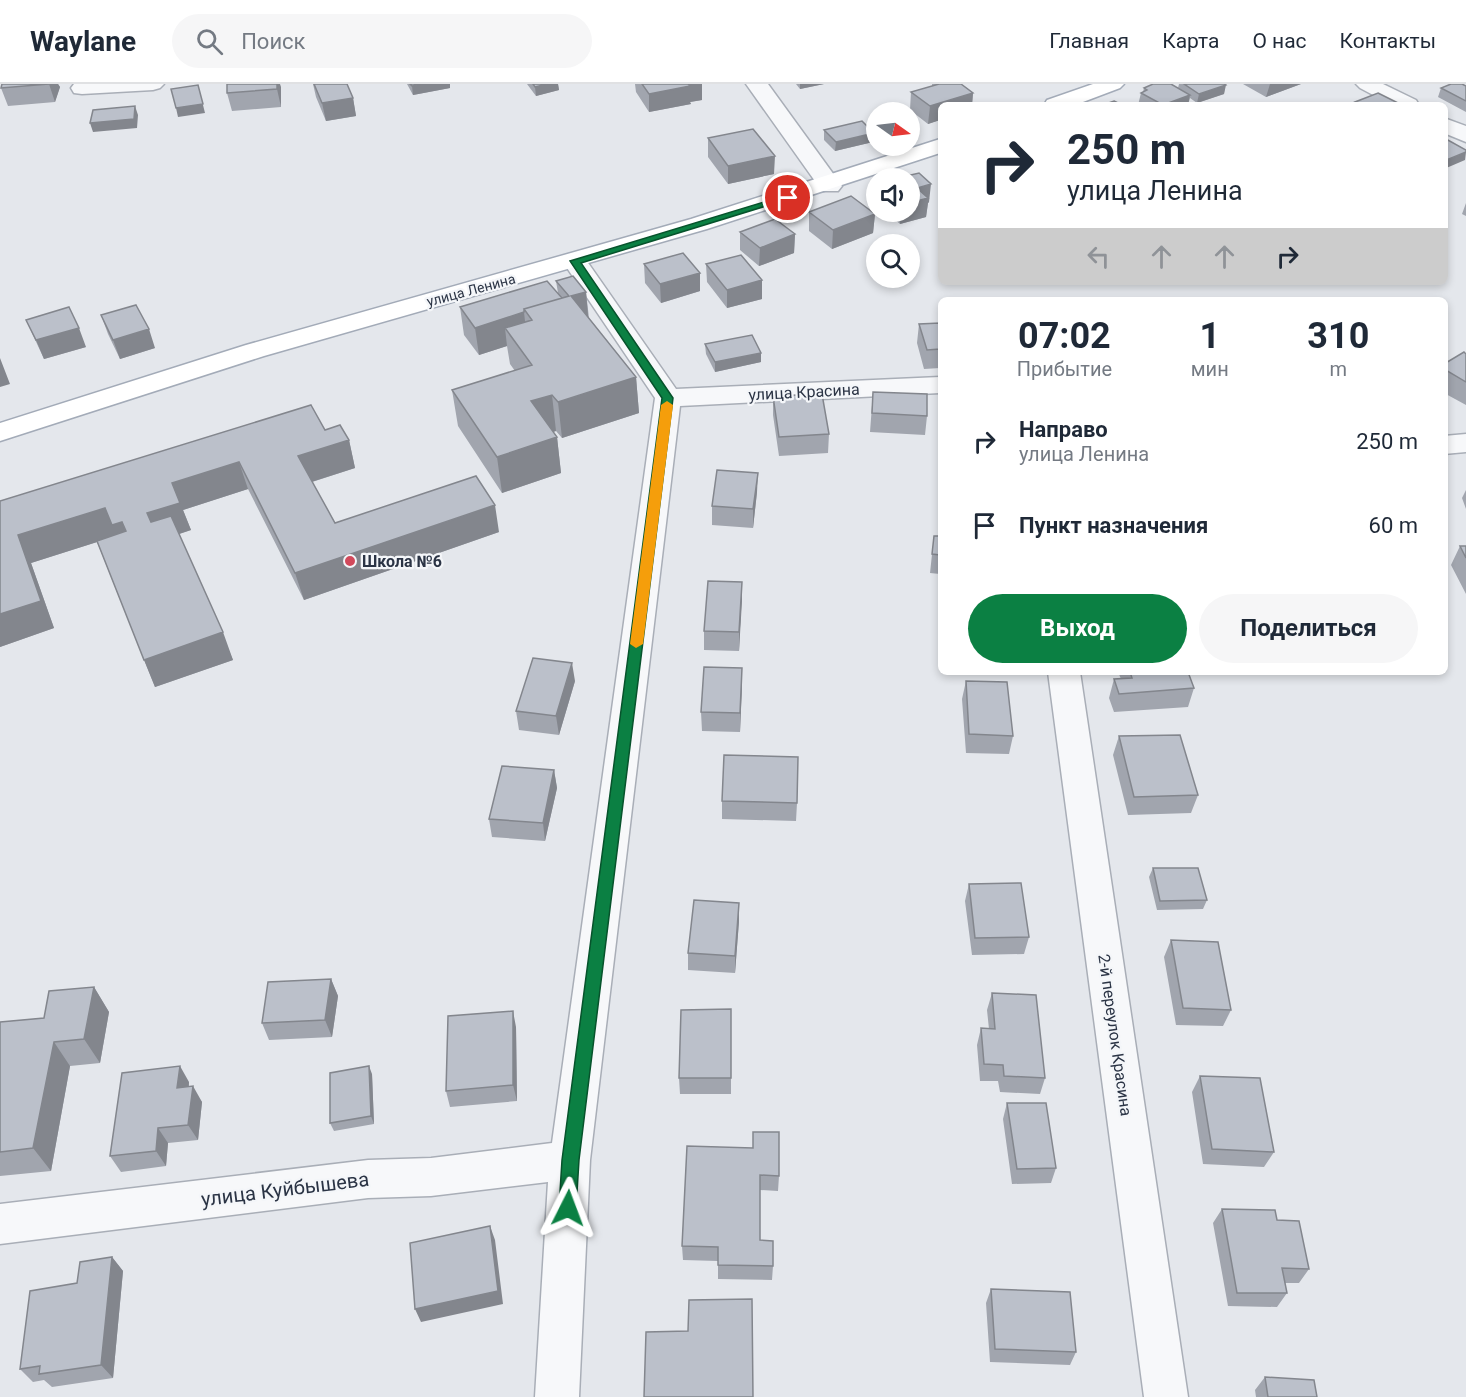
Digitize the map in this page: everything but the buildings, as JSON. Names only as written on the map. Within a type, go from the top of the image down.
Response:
[{"type":"main road","points":[[1062,102],[1113,84]]},
{"type":"main road","name":"улица Ленина","points":[[0,432],[289,340],[575,261],[830,186],[938,147]]},
{"type":"street","points":[[82,87],[153,84]]},
{"type":"street","points":[[757,84],[830,186]]},
{"type":"street","points":[[1367,84],[1402,102]]},
{"type":"street","points":[[1448,126],[1466,135]]},
{"type":"street","points":[[557,1397],[570,1160],[668,398],[575,261]]},
{"type":"street","name":"улица Красина","points":[[668,398],[938,385]]},
{"type":"street","points":[[1448,445],[1466,443]]},
{"type":"street","name":"2-й переулок Красина","points":[[1064,675],[1166,1397]]},
{"type":"street","name":"улица Куйбышева","points":[[0,1224],[368,1179],[431,1177],[570,1160]]},
{"type":"slow traffic","points":[[636,644],[667,405]]},
{"type":"place","name":"Школа №6","points":[[350,561]]},
{"type":"route","points":[[568,1208],[570,1160],[668,398],[575,261],[788,198]]}]
